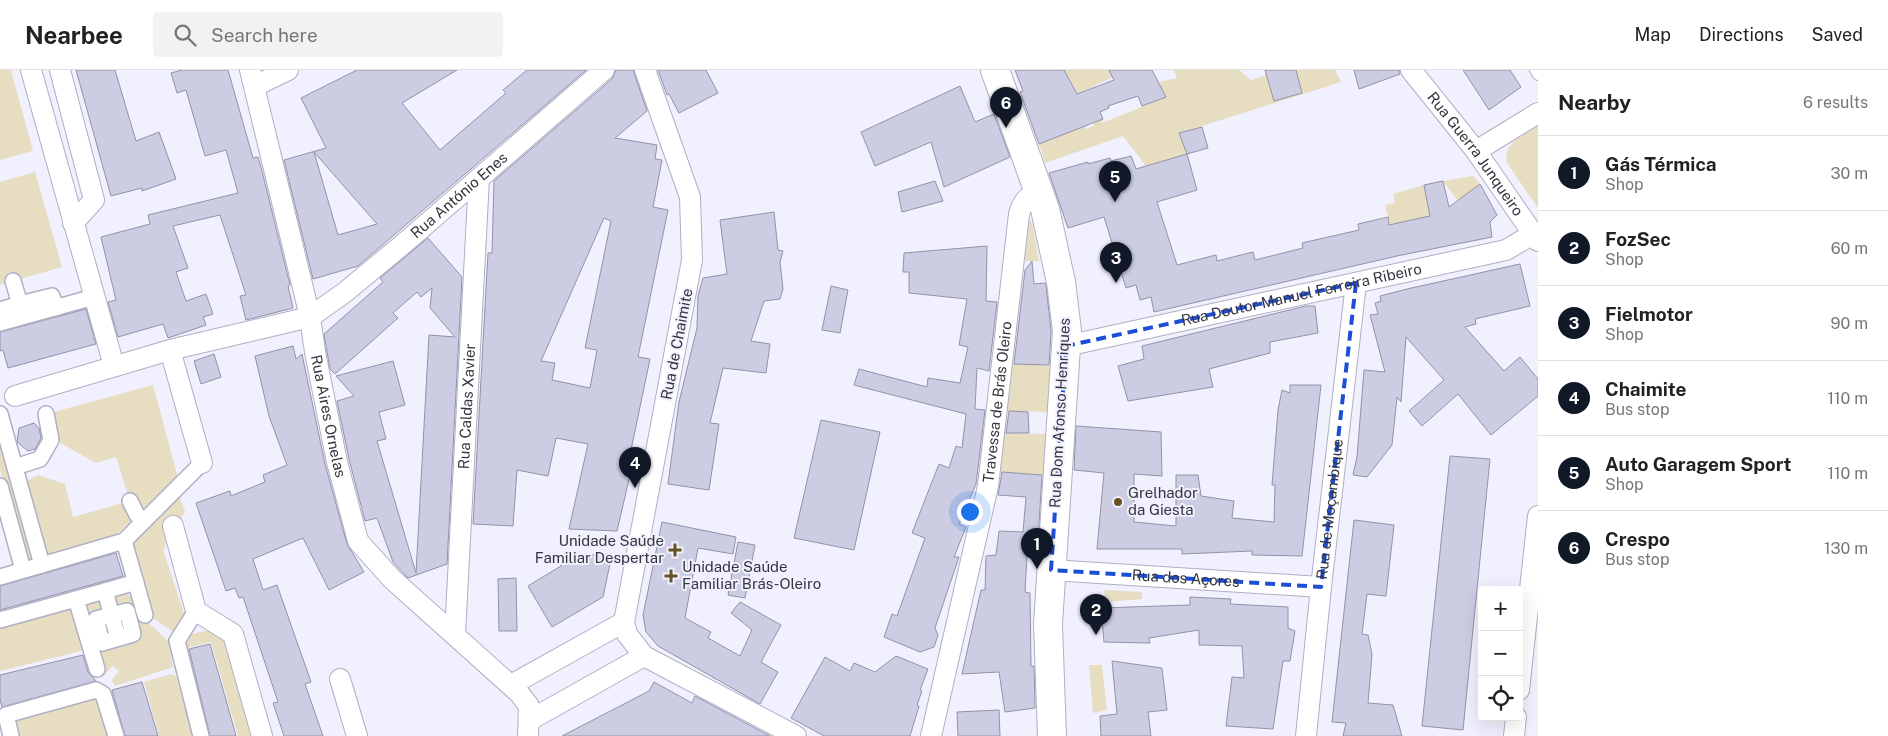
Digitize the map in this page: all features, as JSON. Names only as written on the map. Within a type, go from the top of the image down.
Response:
[{"type":"main road","name":"Rua Dom Afonso Henriques","points":[[995,70],[1040,191],[1061,282],[1067,331],[1048,624],[1052,736]]},
{"type":"street","points":[[31,70],[114,366]]},
{"type":"street","points":[[60,70],[94,200],[73,223]]},
{"type":"street","points":[[252,78],[288,70]]},
{"type":"street","name":"Rua António Enes","points":[[310,317],[359,281],[604,70]]},
{"type":"street","name":"Rua de Chaimite","points":[[624,622],[692,260],[690,197],[645,70]]},
{"type":"street","name":"Rua Guerra Junqueiro","points":[[1412,70],[1476,151],[1535,237]]},
{"type":"street","name":"Rua Aires Ornelas","points":[[252,78],[310,317],[315,352],[338,462],[358,540],[392,579],[511,685]]},
{"type":"street","points":[[1476,151],[1538,113]]},
{"type":"street","name":"Rua Caldas Xavier","points":[[454,634],[479,178]]},
{"type":"street","name":"Travessa de Brás Oleiro","points":[[931,736],[990,478],[1019,214],[1022,203],[1029,195],[1040,191]]},
{"type":"street","name":"Rua Doutor Manuel Ferreira Ribeiro","points":[[1066,346],[1506,250],[1535,237]]},
{"type":"street","points":[[13,281],[20,304]]},
{"type":"street","name":"Rua de Moçambique","points":[[1306,736],[1356,284]]},
{"type":"street","points":[[0,310],[52,296],[56,308]]},
{"type":"street","points":[[0,323],[94,297]]},
{"type":"street","points":[[15,396],[170,350],[310,317]]},
{"type":"street","points":[[0,576],[124,541],[202,463],[170,350]]},
{"type":"street","points":[[0,414],[42,565]]},
{"type":"street","points":[[15,467],[40,459],[51,440],[46,414]]},
{"type":"street","points":[[0,486],[23,570]]},
{"type":"street","points":[[130,501],[137,515],[144,521]]},
{"type":"street","points":[[1521,676],[1538,516]]},
{"type":"street","points":[[173,526],[196,611],[233,634],[262,736]]},
{"type":"street","points":[[124,541],[145,614]]},
{"type":"street","name":"Rua dos Açores","points":[[1051,570],[1321,587]]},
{"type":"street","points":[[0,620],[136,582]]},
{"type":"street","points":[[105,591],[112,615]]},
{"type":"street","points":[[76,599],[93,633],[102,643],[133,634],[127,611],[96,619],[93,633],[97,669]]},
{"type":"street","points":[[196,611],[177,642],[201,736]]},
{"type":"street","points":[[529,728],[529,706],[511,685],[624,622],[628,634],[644,656],[796,736]]},
{"type":"street","points":[[529,728],[644,656]]},
{"type":"street","points":[[340,679],[357,736]]},
{"type":"street","points":[[11,736],[6,714],[96,690],[103,694],[116,736]]},
{"type":"street","points":[[1514,736],[1516,721]]},
{"type":"lane","points":[[1535,70],[1538,75]]},
{"type":"highlighted area","points":[[1356,283],[1321,587],[1051,570],[1066,346]]},
{"type":"shaded area","points":[[0,70],[11,70],[33,151],[0,160]]},
{"type":"shaded area","points":[[1058,70],[1128,70],[1077,94],[1053,80],[1023,91],[1020,84]]},
{"type":"shaded area","points":[[1174,70],[1239,70],[1251,80],[1280,70],[1335,70],[1341,82],[1180,133],[1187,154],[1146,166],[1123,136],[1045,163],[1039,144],[1085,125],[1086,129],[1094,126],[1094,122],[1103,119],[1102,123],[1166,97],[1158,82],[1177,78]]},
{"type":"shaded area","points":[[1538,126],[1538,208],[1507,163],[1506,156],[1515,140]]},
{"type":"shaded area","points":[[35,172],[62,267],[0,285],[0,182]]},
{"type":"shaded area","points":[[1473,176],[1480,184],[1458,201],[1443,181]]},
{"type":"shaded area","points":[[1424,185],[1431,216],[1390,225],[1385,205],[1395,203],[1393,194]]},
{"type":"shaded area","points":[[1030,220],[1032,222],[1039,261],[1023,261],[1027,221]]},
{"type":"shaded area","points":[[1009,363],[1053,366],[1051,412],[1005,411]]},
{"type":"shaded area","points":[[153,385],[178,478],[107,543],[47,561],[25,482],[38,475],[65,484],[73,517],[130,501],[116,457],[96,463],[57,441],[50,413]]},
{"type":"shaded area","points":[[1003,433],[1049,434],[1047,475],[997,472]]},
{"type":"shaded area","points":[[0,434],[37,560],[26,564],[0,470]]},
{"type":"shaded area","points":[[178,494],[185,511],[163,550],[186,619],[177,634],[154,619],[131,539]]},
{"type":"shaded area","points":[[123,588],[125,593],[135,599],[139,614],[168,641],[173,667],[115,686],[112,680],[119,671],[112,666],[104,676],[100,677],[79,600]]},
{"type":"shaded area","points":[[1104,590],[1142,592],[1142,599],[1106,602]]},
{"type":"shaded area","points":[[71,604],[85,650],[0,671],[0,624]]},
{"type":"shaded area","points":[[209,630],[225,640],[252,736],[238,736],[211,642],[183,649],[183,640],[192,634]]},
{"type":"shaded area","points":[[1089,665],[1102,665],[1107,710],[1093,713]]},
{"type":"shaded area","points":[[171,674],[176,676],[193,736],[159,736],[144,682]]},
{"type":"shaded area","points":[[93,694],[101,698],[112,736],[16,736],[11,717]]},
{"type":"building","points":[[76,70],[115,70],[136,141],[159,132],[176,179],[142,191],[142,188],[111,196]]},
{"type":"building","points":[[182,70],[228,70],[253,158],[258,157],[261,167],[290,285],[288,286],[293,308],[246,320],[240,296],[246,295],[220,215],[173,226],[188,268],[176,272],[186,301],[206,294],[213,314],[203,317],[206,325],[168,338],[163,324],[118,337],[108,302],[116,300],[101,237],[150,224],[148,215],[238,193],[226,150],[205,156],[186,90],[177,93],[171,73]]},
{"type":"building","points":[[357,70],[457,70],[402,103],[440,150],[506,93],[503,90],[527,70],[586,70],[358,266],[313,279],[284,160],[326,148],[301,98]],"holes":[[[314,152],[377,224],[338,235]]]},
{"type":"building","points":[[616,70],[633,70],[647,111],[615,138],[657,145],[655,159],[662,160],[653,207],[668,210],[638,357],[650,359],[626,474],[630,475],[617,531],[569,529],[588,444],[556,438],[548,476],[517,470],[513,526],[473,524],[488,253],[492,253],[494,181],[612,79]],"holes":[[[604,218],[611,221],[585,348],[597,350],[590,388],[552,380],[555,363],[541,361]]]},
{"type":"building","points":[[658,70],[706,70],[718,93],[679,113],[669,94],[667,95]]},
{"type":"building","points":[[1015,70],[1064,70],[1077,94],[1114,80],[1109,70],[1152,70],[1166,97],[1142,106],[1138,96],[1108,106],[1109,108],[1100,112],[1103,119],[1039,144],[1020,92],[1023,91]]},
{"type":"building","points":[[1265,70],[1296,70],[1302,93],[1274,101]]},
{"type":"building","points":[[1354,70],[1399,70],[1400,74],[1359,89]]},
{"type":"building","points":[[1463,70],[1510,70],[1521,87],[1489,110]]},
{"type":"building","points":[[960,86],[975,122],[994,114],[1010,157],[944,187],[931,142],[875,166],[861,132]]},
{"type":"building","points":[[1202,127],[1208,148],[1187,154],[1179,133]]},
{"type":"building","points":[[1187,154],[1197,190],[1157,202],[1177,265],[1216,255],[1217,261],[1253,252],[1255,260],[1303,248],[1302,243],[1359,230],[1358,224],[1388,217],[1389,225],[1430,216],[1424,185],[1443,181],[1449,207],[1480,184],[1497,215],[1490,222],[1492,237],[1397,256],[1154,312],[1151,297],[1140,300],[1136,285],[1126,288],[1104,217],[1068,228],[1049,173],[1088,162],[1088,164],[1110,158],[1111,161],[1131,156],[1136,169]]},
{"type":"building","points":[[935,181],[943,201],[902,212],[898,192]]},
{"type":"building","points":[[774,212],[778,250],[783,251],[780,262],[783,289],[780,299],[764,301],[751,341],[770,344],[766,373],[723,368],[710,423],[719,424],[709,490],[668,484],[679,402],[697,328],[698,296],[703,278],[727,274],[720,220]]},
{"type":"building","points":[[428,238],[462,277],[447,564],[408,578],[393,562],[377,518],[365,521],[337,401],[354,396],[336,376],[393,361],[405,405],[379,412],[386,439],[377,441],[416,573],[429,335],[455,337],[430,308],[432,288],[421,297],[417,292],[393,313],[398,318],[335,374],[330,369],[324,334],[383,282],[380,278]]},
{"type":"building","points":[[987,246],[986,301],[997,302],[989,371],[977,368],[975,409],[985,410],[976,484],[959,524],[966,527],[954,557],[959,557],[935,628],[938,635],[934,647],[920,652],[884,637],[892,614],[897,616],[925,538],[912,533],[939,464],[949,468],[956,446],[962,448],[966,414],[854,385],[859,369],[927,387],[928,378],[960,383],[968,347],[959,345],[967,299],[909,293],[909,272],[903,272],[904,253]]},
{"type":"building","points":[[1032,261],[1034,284],[1045,283],[1046,285],[1051,331],[1049,365],[1014,364],[1025,270]]},
{"type":"building","points":[[1520,264],[1530,306],[1475,319],[1476,324],[1465,327],[1504,371],[1520,357],[1538,379],[1538,396],[1491,435],[1458,394],[1422,426],[1409,411],[1444,380],[1406,337],[1401,402],[1397,397],[1392,445],[1367,477],[1353,475],[1357,457],[1364,370],[1385,372],[1370,315],[1378,314],[1375,303],[1381,301],[1380,296]]},
{"type":"building","points":[[831,286],[848,290],[840,333],[822,330]]},
{"type":"building","points":[[1306,306],[1315,306],[1318,333],[1270,342],[1270,353],[1209,369],[1213,387],[1128,401],[1118,366],[1144,359],[1142,346]]},
{"type":"building","points":[[86,309],[96,344],[8,368],[3,350],[0,351],[0,332]]},
{"type":"building","points":[[293,346],[296,359],[302,354],[325,464],[347,544],[364,572],[329,590],[303,538],[253,559],[263,590],[277,585],[311,682],[305,684],[323,736],[284,736],[273,703],[278,702],[243,597],[239,598],[235,588],[226,591],[196,503],[230,491],[231,496],[265,482],[263,475],[287,465],[269,416],[255,356]]},
{"type":"building","points":[[214,354],[221,377],[201,384],[194,361]]},
{"type":"building","points":[[1290,385],[1321,385],[1302,556],[1252,555],[1252,551],[1182,554],[1182,549],[1097,549],[1104,473],[1074,470],[1076,426],[1161,432],[1162,476],[1134,474],[1134,522],[1176,526],[1176,475],[1198,475],[1201,496],[1234,501],[1232,518],[1274,522],[1275,485],[1272,485],[1278,410],[1282,390],[1290,393]]},
{"type":"building","points":[[1009,411],[1028,412],[1029,433],[1006,433]]},
{"type":"building","points":[[821,420],[880,432],[854,550],[794,538]]},
{"type":"building","points":[[34,423],[39,428],[41,438],[35,449],[28,451],[17,442],[19,428]]},
{"type":"building","points":[[1450,456],[1490,459],[1463,730],[1422,726]]},
{"type":"building","points":[[1002,472],[1042,475],[1037,556],[1027,556],[1025,592],[1030,593],[1031,666],[1034,666],[1035,708],[1005,712],[999,672],[962,674],[981,590],[985,590],[986,556],[996,555],[999,531],[1023,532],[1026,497],[998,495]]},
{"type":"building","points":[[1354,520],[1394,525],[1386,596],[1367,594],[1362,634],[1368,635],[1372,654],[1368,703],[1393,705],[1402,736],[1343,736],[1346,723],[1332,722]]},
{"type":"building","points":[[662,522],[736,537],[733,554],[698,548],[685,618],[711,632],[708,638],[740,656],[752,630],[731,613],[740,602],[781,625],[761,662],[778,672],[760,704],[658,646],[646,632],[643,615]]},
{"type":"building","points":[[738,542],[755,545],[745,598],[728,595]]},
{"type":"building","points":[[116,553],[123,576],[0,610],[0,586]]},
{"type":"building","points":[[612,554],[603,597],[552,627],[528,586],[561,566],[564,556]]},
{"type":"building","points":[[516,578],[517,631],[499,631],[498,579]]},
{"type":"building","points":[[1190,597],[1231,599],[1230,604],[1288,607],[1288,628],[1295,631],[1290,661],[1283,661],[1273,729],[1226,726],[1232,677],[1244,678],[1242,646],[1199,645],[1199,630],[1149,638],[1150,643],[1104,642],[1101,608],[1190,605]]},
{"type":"building","points":[[210,644],[236,736],[210,736],[189,649]]},
{"type":"building","points":[[83,655],[88,672],[96,681],[2,707],[0,675]]},
{"type":"building","points":[[896,656],[928,669],[920,690],[922,691],[917,705],[919,706],[910,736],[824,736],[791,718],[825,657],[850,671],[854,663],[875,672]]},
{"type":"building","points":[[1112,661],[1162,668],[1167,710],[1148,712],[1151,736],[1101,736],[1100,716],[1117,714]]},
{"type":"building","points":[[142,682],[158,736],[125,736],[112,690]]},
{"type":"building","points":[[654,682],[692,703],[695,696],[770,736],[562,736],[649,691]]},
{"type":"building","points":[[999,710],[1000,736],[958,736],[957,712]]},
{"type":"place","name":"Crespo","points":[[1006,128]]},
{"type":"place","name":"Auto Garagem Sport","points":[[1115,202]]},
{"type":"place","name":"Fielmotor","points":[[1116,283]]},
{"type":"place","name":"Chaimite","points":[[635,488]]},
{"type":"place","name":"Grelhador da Giesta","points":[[1118,502]]},
{"type":"place","name":"Unidade Saúde Familiar Despertar","points":[[675,550]]},
{"type":"place","name":"Gás Térmica","points":[[1037,569]]},
{"type":"place","name":"Unidade Saúde Familiar Brás-Oleiro","points":[[671,576]]},
{"type":"place","name":"FozSec","points":[[1096,635]]}]
